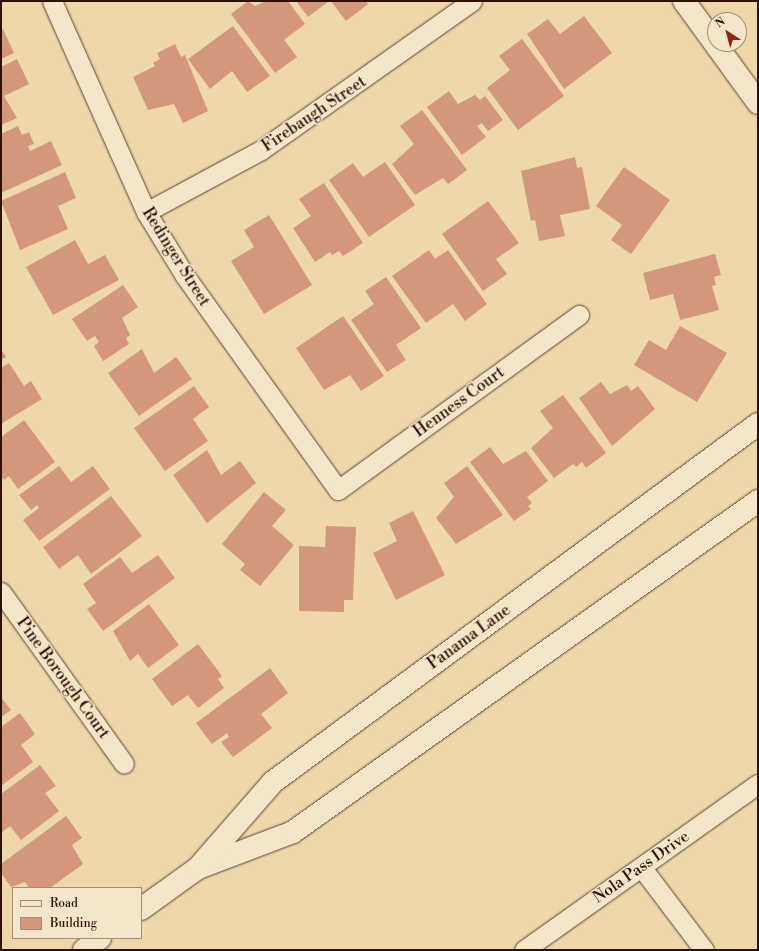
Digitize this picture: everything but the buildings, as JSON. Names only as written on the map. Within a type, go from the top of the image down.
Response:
[{"type":"main road","points":[[684,1],[758,103]]},
{"type":"main road","name":"Panama Lane","points":[[142,908],[198,868],[273,782],[758,424]]},
{"type":"main road","name":"Panama Lane","points":[[198,868],[294,832],[758,501]]},
{"type":"main road","points":[[84,950],[99,939]]},
{"type":"street","name":"Redinger Street","points":[[52,1],[146,212],[184,276],[338,490]]},
{"type":"street","name":"Firebaugh Street","points":[[146,212],[261,150],[472,1]]},
{"type":"street","name":"Henness Court","points":[[338,490],[579,315]]},
{"type":"street","name":"Pine Borough Court","points":[[1,592],[8,616],[124,764]]},
{"type":"street","name":"Nola Pass Drive","points":[[524,950],[642,868],[758,784]]},
{"type":"street","points":[[642,868],[704,950]]}]
